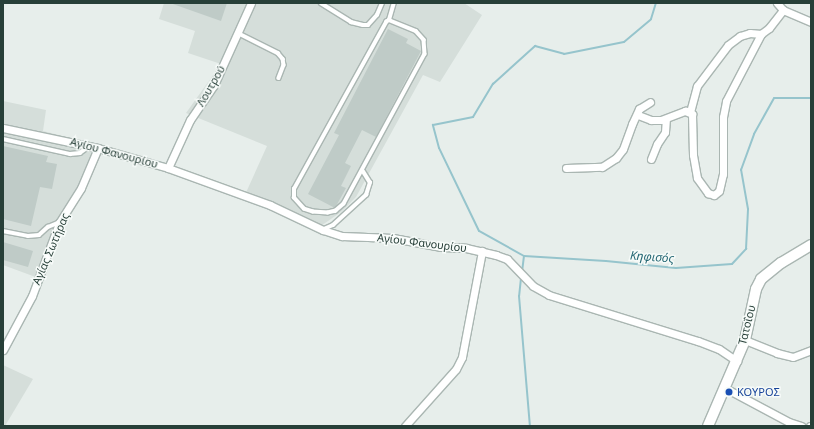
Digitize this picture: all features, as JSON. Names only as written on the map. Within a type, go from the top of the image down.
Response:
[{"type":"main road","name":"Τατοΐου","points":[[708,426],[737,361],[744,340],[756,289],[762,278],[781,263],[811,245]]},
{"type":"street","name":"Λουτρού","points":[[168,168],[190,120],[214,85],[251,3]]},
{"type":"street","points":[[776,3],[783,10],[811,22]]},
{"type":"street","points":[[761,34],[750,33],[740,36],[728,45],[697,86],[690,112],[693,117],[693,155],[697,178],[708,193],[714,195],[719,191],[723,174],[723,117],[726,101],[761,34],[770,28],[783,10]]},
{"type":"street","points":[[566,168],[602,167],[609,163],[623,149],[639,110],[650,102]]},
{"type":"street","points":[[638,115],[651,120],[666,119],[681,112],[690,112]]},
{"type":"street","points":[[651,159],[657,144],[665,132],[666,119]]},
{"type":"street","name":"Αγίου Φανουρίου","points":[[3,128],[98,148],[168,168],[270,205],[323,230],[342,236],[377,236],[482,251],[507,259],[533,286],[564,301],[719,349],[737,361]]},
{"type":"street","name":"Αγίας Σωτήρας","points":[[3,350],[32,296],[59,223],[81,188],[98,148]]},
{"type":"street","points":[[405,426],[456,369],[462,357],[482,251]]},
{"type":"street","points":[[744,340],[777,353],[793,357],[811,350]]},
{"type":"street","points":[[725,388],[801,426]]},
{"type":"lane","points":[[320,3],[351,22],[363,25],[368,25],[377,15],[382,3]]},
{"type":"lane","points":[[389,20],[416,31],[424,40],[425,54],[363,172],[344,204],[336,211],[328,213],[313,212],[304,209],[294,198],[294,189],[386,22],[389,20],[394,3]]},
{"type":"lane","points":[[238,33],[278,53],[283,59],[284,66],[279,78]]},
{"type":"lane","points":[[3,139],[70,154],[80,153],[89,146]]},
{"type":"lane","points":[[323,230],[333,225],[366,195],[370,183],[363,172]]},
{"type":"lane","points":[[3,231],[28,236],[39,235],[48,227],[59,223]]},
{"type":"shaded area","points":[[164,3],[464,3],[482,15],[440,82],[423,75],[356,197],[341,212],[315,230],[269,207],[244,197],[267,146],[186,113],[221,64],[188,53],[195,31],[159,19]]},
{"type":"shaded area","points":[[3,101],[46,110],[43,131],[102,146],[62,223],[41,279],[3,265]]},
{"type":"shaded area","points":[[3,365],[33,379],[5,426],[3,426]]},
{"type":"building","points":[[170,3],[227,3],[221,21]]},
{"type":"building","points":[[388,29],[408,39],[406,43],[421,51],[376,137],[362,130],[345,163],[351,166],[341,186],[346,188],[335,208],[308,194],[339,135],[334,133]]},
{"type":"building","points":[[3,146],[48,156],[46,162],[57,164],[52,189],[40,187],[31,226],[3,219]]},
{"type":"building","points":[[3,242],[33,251],[28,267],[3,260]]},
{"type":"waterway","points":[[524,256],[479,231],[439,148],[433,125],[473,117],[493,84],[535,46],[564,54],[624,42],[651,19],[656,3]]},
{"type":"waterway","name":"Κηφισός","points":[[522,272],[524,256],[606,261],[676,268],[732,264],[746,249],[748,209],[741,170],[754,134],[774,98],[811,98]]},
{"type":"waterway","name":"Κηφισός","points":[[521,278],[519,296],[530,426]]},
{"type":"place","name":"ΚΟΥΡΟΣ","points":[[729,392]]}]
